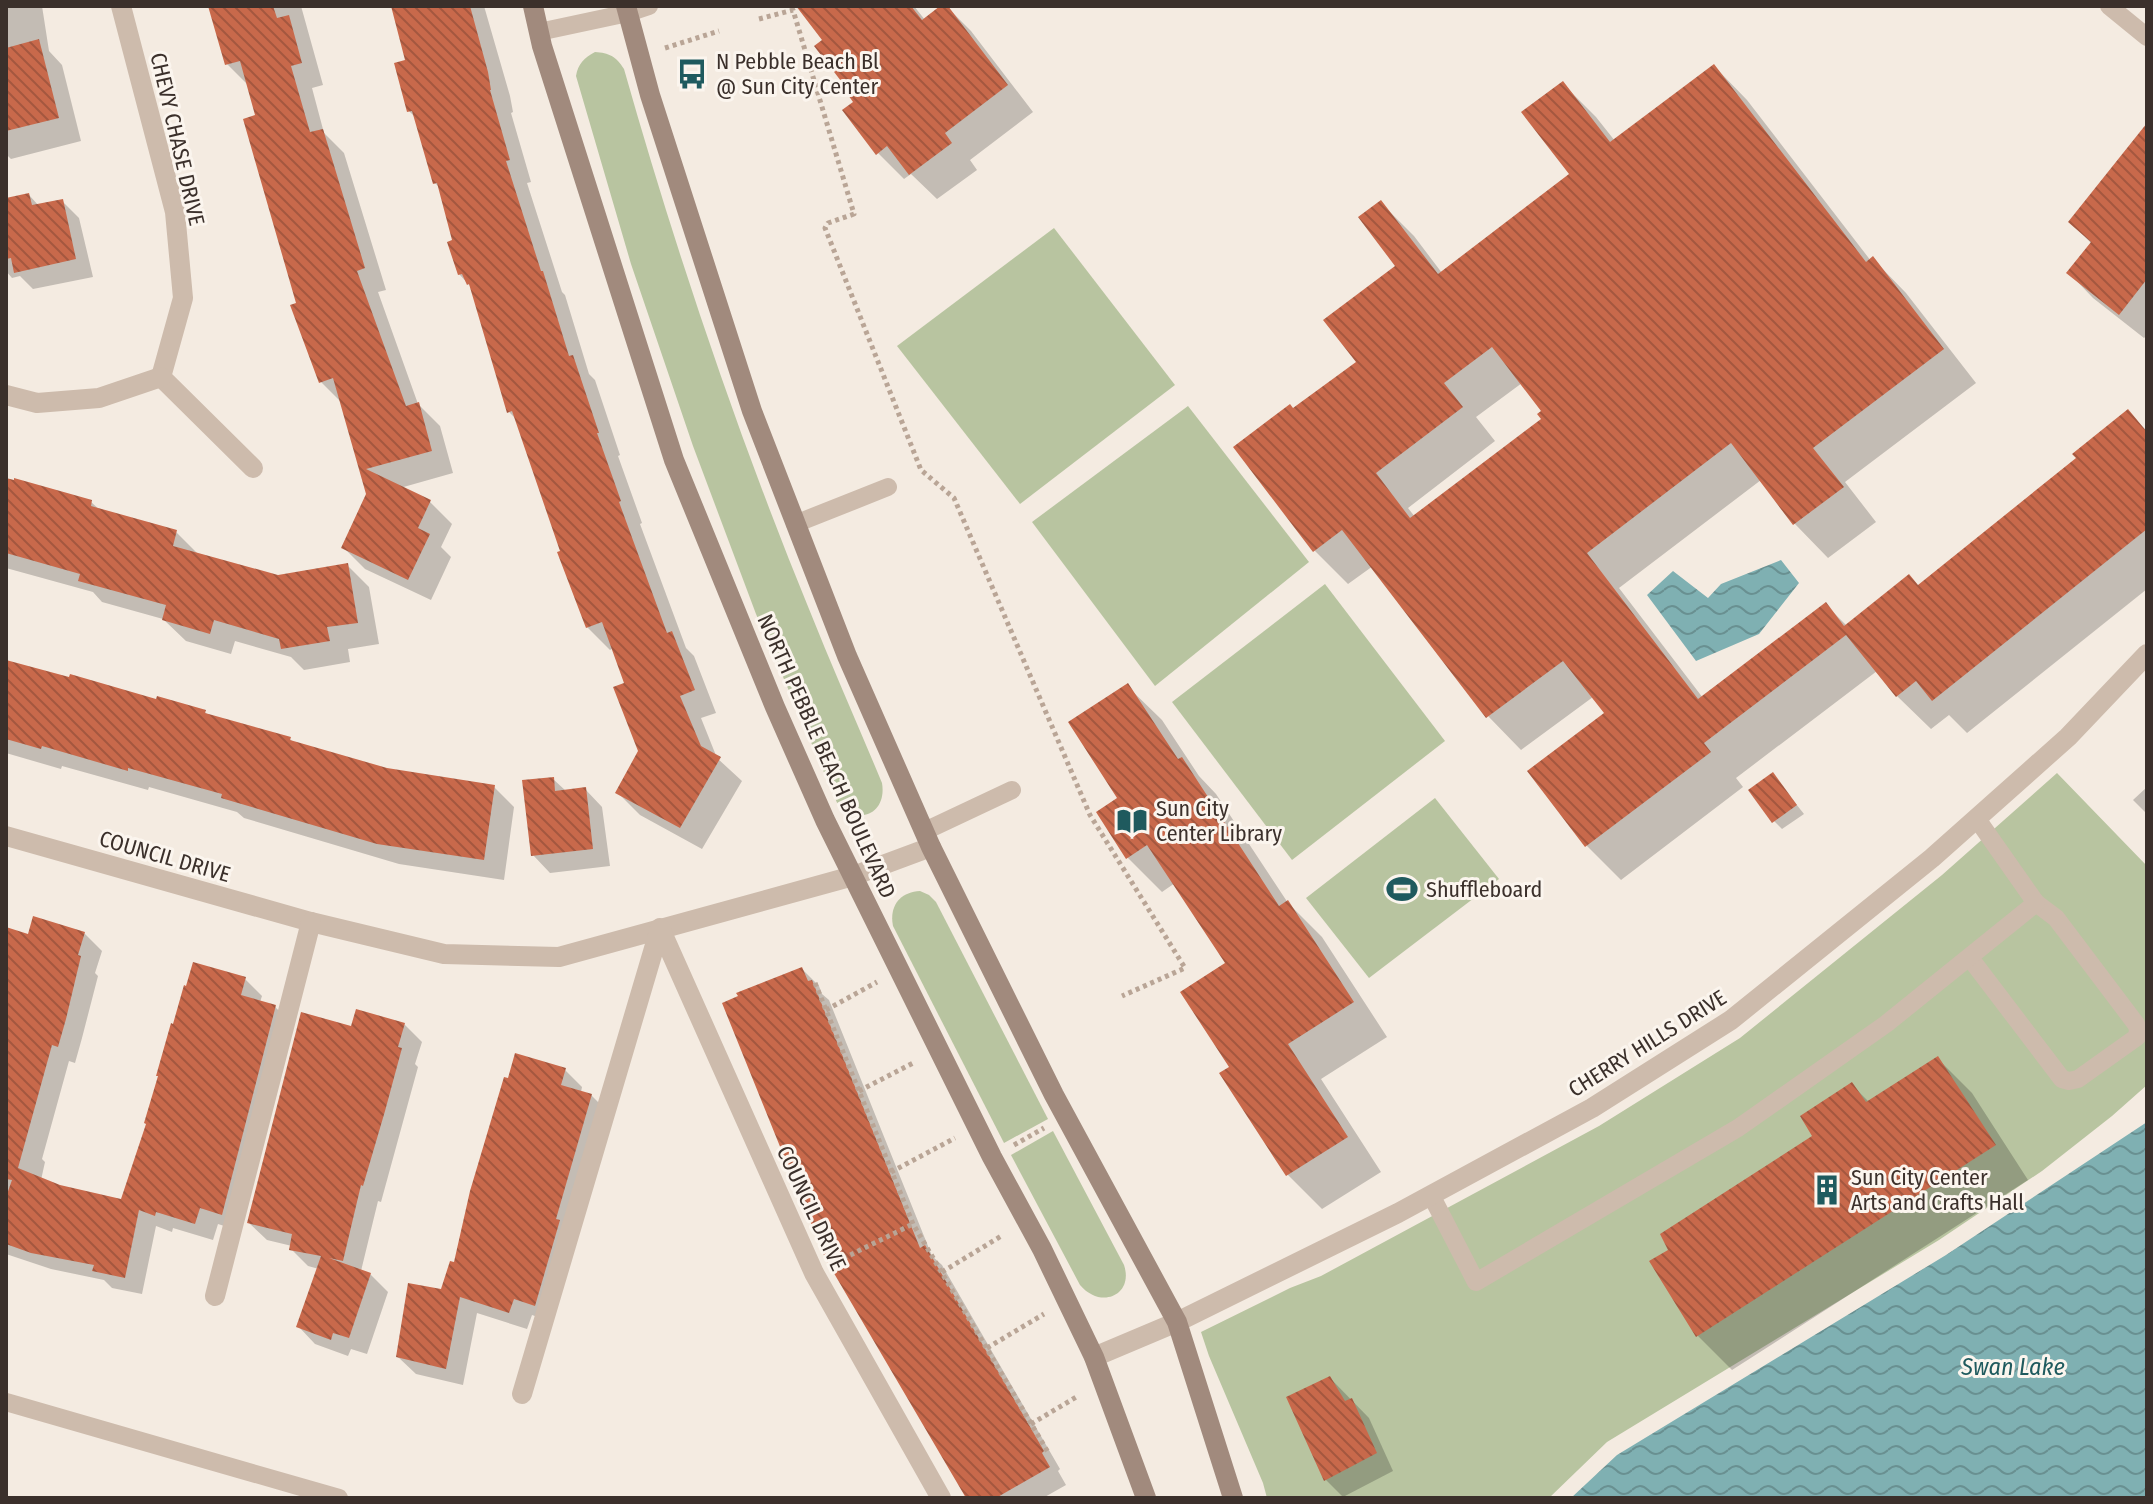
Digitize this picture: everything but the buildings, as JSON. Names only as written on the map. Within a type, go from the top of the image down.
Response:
[{"type":"street","name":"CHEVY CHASE DRIVE","points":[[121,6],[175,212],[183,298],[161,377]]},
{"type":"street","name":"NORTH PEBBLE BEACH BOULEVARD","points":[[533,6],[546,61],[674,460],[775,707],[825,820],[1094,1357],[1146,1498]]},
{"type":"street","points":[[627,9],[650,95],[747,396],[847,656],[928,839],[1054,1095],[1177,1322],[1233,1498]]},
{"type":"street","points":[[6,395],[37,403],[99,398],[161,377],[253,468]]},
{"type":"street","name":"CHERRY HILLS DRIVE","points":[[1094,1357],[1177,1322],[1431,1195],[1592,1108],[1731,1020],[1977,819],[2068,737],[2147,654]]},
{"type":"street","name":"COUNCIL DRIVE","points":[[6,836],[311,922],[444,954],[559,957],[853,876],[928,839]]},
{"type":"street","points":[[215,1296],[311,922]]},
{"type":"street","points":[[522,1394],[660,928]]},
{"type":"street","name":"COUNCIL DRIVE","points":[[660,928],[814,1273],[941,1498]]},
{"type":"lane","points":[[539,32],[649,6]]},
{"type":"lane","points":[[2109,6],[2147,37]]},
{"type":"lane","points":[[795,524],[888,487]]},
{"type":"lane","points":[[928,839],[1012,790]]},
{"type":"lane","points":[[1970,958],[2062,1079],[2078,1079],[2137,1037],[2136,1024],[2056,918],[2036,903],[1977,819]]},
{"type":"lane","points":[[1431,1195],[1476,1282],[1738,1128],[1886,1024],[2036,903]]},
{"type":"lane","points":[[6,1402],[339,1498]]},
{"type":"path","points":[[759,19],[793,10],[854,214],[828,223],[825,228],[921,470],[954,498],[1090,815],[1185,968],[1122,996]]},
{"type":"path","points":[[660,49],[719,31]]},
{"type":"path","points":[[826,1010],[877,982]]},
{"type":"path","points":[[815,983],[913,1224],[1049,1454]]},
{"type":"path","points":[[859,1091],[916,1061]]},
{"type":"path","points":[[1008,1148],[1052,1124]]},
{"type":"path","points":[[891,1172],[955,1138]]},
{"type":"path","points":[[814,1273],[913,1224]]},
{"type":"path","points":[[942,1272],[1007,1233]]},
{"type":"path","points":[[987,1348],[1047,1312]]},
{"type":"path","points":[[1031,1424],[1083,1393]]},
{"type":"green space","points":[[595,52],[612,56],[624,69],[686,274],[733,409],[783,543],[882,783],[880,802],[870,813],[855,815],[838,805],[756,614],[693,446],[631,264],[576,76],[582,62]]},
{"type":"green space","points":[[1054,228],[1175,385],[1020,504],[897,346]]},
{"type":"green space","points":[[1188,406],[1309,562],[1155,686],[1032,522]]},
{"type":"green space","points":[[1325,584],[1445,741],[1292,860],[1172,702]]},
{"type":"green space","points":[[2057,773],[2147,866],[2147,1085],[2042,1171],[1939,1240],[1607,1442],[1549,1498],[1267,1498],[1201,1332],[1321,1276],[1599,1126],[1740,1038],[1942,875]]},
{"type":"green space","name":"Shuffleboard","points":[[1435,798],[1499,879],[1369,978],[1306,898]]},
{"type":"green space","points":[[920,891],[936,902],[1048,1119],[1004,1143],[893,926],[893,912],[898,901],[907,894]]},
{"type":"green space","points":[[1053,1131],[1124,1265],[1124,1284],[1114,1296],[1097,1297],[1080,1285],[1011,1155]]},
{"type":"water","points":[[1781,560],[1799,583],[1759,634],[1696,661],[1647,595],[1673,571],[1708,598],[1721,584]]},
{"type":"water","name":"Swan Lake","points":[[2147,1122],[2147,1498],[1571,1498],[1617,1455],[1946,1255]]},
{"type":"place","name":"N Pebble Beach Bl @ Sun City Center","points":[[692,74]]},
{"type":"place","name":"Sun City Center Library","points":[[1132,821]]},
{"type":"place","name":"Shuffleboard","points":[[1402,889]]},
{"type":"place","name":"Sun City Center Arts and Crafts Hall","points":[[1827,1190]]}]
